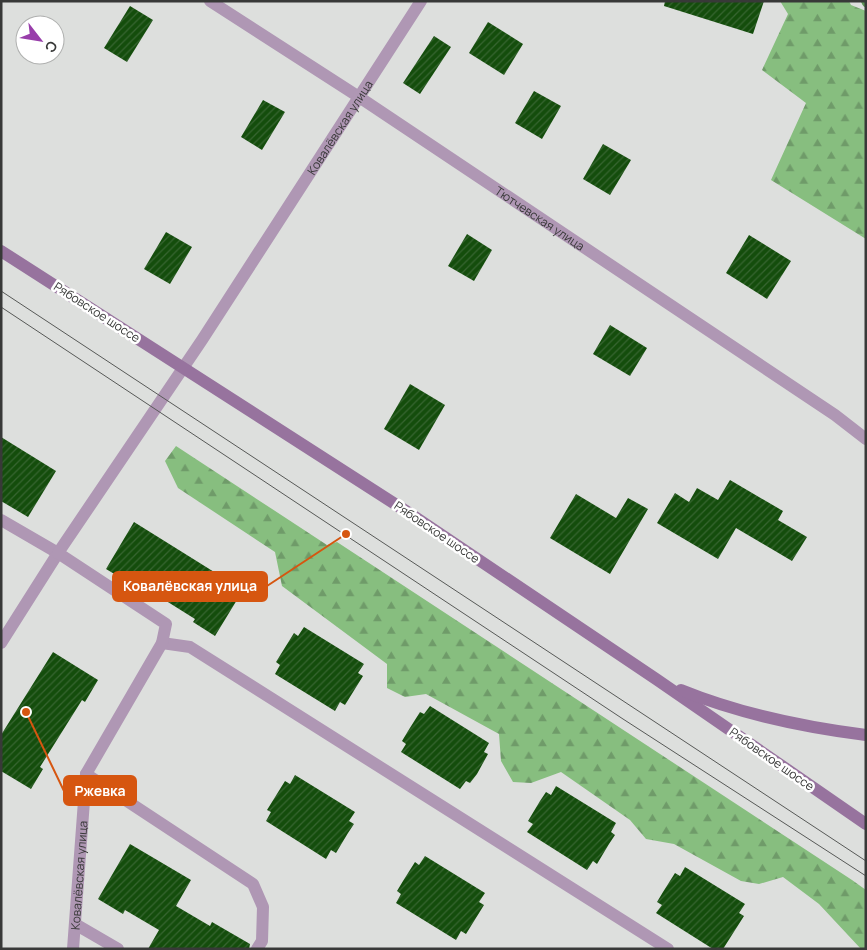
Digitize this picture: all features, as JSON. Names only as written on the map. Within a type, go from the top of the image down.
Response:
[{"type":"main road","name":"Рябовское шоссе","points":[[1,250],[406,511],[656,679],[866,824]]},
{"type":"main road","points":[[656,679],[709,701],[754,714],[816,729],[866,735]]},
{"type":"street","name":"Тютчевская улица","points":[[210,1],[358,97],[835,415],[866,439]]},
{"type":"street","name":"Ковалёвская улица","points":[[1,643],[58,553],[183,368],[420,1]]},
{"type":"street","points":[[1,520],[58,553],[166,624],[162,643],[190,647],[668,949]]},
{"type":"street","name":"Ковалёвская улица","points":[[73,949],[86,774],[162,643]]},
{"type":"street","points":[[86,774],[253,884],[263,907],[262,941],[257,949]]},
{"type":"street","points":[[75,924],[118,949]]},
{"type":"green space","points":[[780,1],[849,1],[851,5],[866,11],[866,239],[771,180],[806,103],[762,70],[788,14]]},
{"type":"green space","points":[[176,446],[327,545],[337,542],[866,890],[866,949],[861,949],[819,904],[783,877],[759,884],[741,881],[674,844],[646,839],[630,820],[561,772],[531,783],[513,782],[501,761],[499,734],[426,694],[405,697],[387,688],[387,664],[282,586],[275,552],[178,488],[165,461]]},
{"type":"building","points":[[665,1],[764,1],[753,34],[664,6]]},
{"type":"building","points":[[130,6],[153,20],[127,62],[104,48]]},
{"type":"building","points":[[488,22],[523,44],[504,75],[469,53]]},
{"type":"building","points":[[434,36],[451,47],[420,94],[403,83]]},
{"type":"building","points":[[534,91],[561,106],[542,139],[515,123]]},
{"type":"building","points":[[263,100],[285,112],[262,150],[241,137]]},
{"type":"building","points":[[603,144],[631,160],[610,195],[583,179]]},
{"type":"building","points":[[166,232],[192,247],[170,284],[144,269]]},
{"type":"building","points":[[467,234],[492,250],[474,281],[448,266]]},
{"type":"building","points":[[749,235],[791,261],[767,299],[726,273]]},
{"type":"building","points":[[610,325],[647,348],[630,376],[593,354]]},
{"type":"building","points":[[410,384],[445,405],[419,450],[384,429]]},
{"type":"building","points":[[1,437],[56,471],[28,517],[1,501]]},
{"type":"building","points":[[730,480],[783,511],[778,520],[807,537],[792,561],[736,528],[718,559],[657,523],[675,493],[689,502],[697,488],[718,500]]},
{"type":"building","points":[[576,494],[616,518],[628,498],[648,509],[610,574],[550,538]]},
{"type":"building","points":[[134,522],[243,590],[215,636],[193,622],[195,619],[128,577],[126,581],[106,569]]},
{"type":"building","points":[[304,627],[364,664],[358,673],[363,676],[345,705],[340,702],[335,711],[275,674],[280,665],[276,662],[294,633],[298,636]]},
{"type":"building","points":[[53,652],[98,680],[85,702],[82,700],[40,767],[43,769],[31,789],[1,771],[1,735]]},
{"type":"building","points":[[430,706],[489,743],[484,752],[488,754],[477,774],[470,783],[466,781],[460,789],[401,752],[406,744],[402,741],[408,731],[420,712],[424,714]]},
{"type":"building","points":[[295,775],[355,812],[349,821],[354,824],[336,853],[331,850],[326,859],[266,821],[271,812],[267,810],[285,781],[290,784]]},
{"type":"building","points":[[556,786],[616,823],[611,832],[615,835],[597,864],[593,861],[587,870],[527,832],[533,824],[528,821],[540,801],[546,792],[551,795]]},
{"type":"building","points":[[130,844],[191,880],[176,906],[210,926],[212,922],[250,944],[249,949],[148,949],[159,930],[125,910],[123,914],[98,899]]},
{"type":"building","points":[[425,856],[485,893],[479,902],[484,905],[466,934],[461,931],[456,940],[396,903],[401,894],[397,891],[403,881],[415,862],[419,865]]},
{"type":"building","points":[[685,867],[745,904],[739,913],[744,916],[723,949],[713,949],[656,913],[662,905],[657,902],[663,892],[675,873],[680,876]]},
{"type":"tram line","points":[[1,291],[866,861]]},
{"type":"tram line","points":[[1,307],[623,719],[866,876]]},
{"type":"place","name":"Ковалёвская улица","points":[[346,534]]},
{"type":"place","name":"Ржевка","points":[[26,712]]}]
